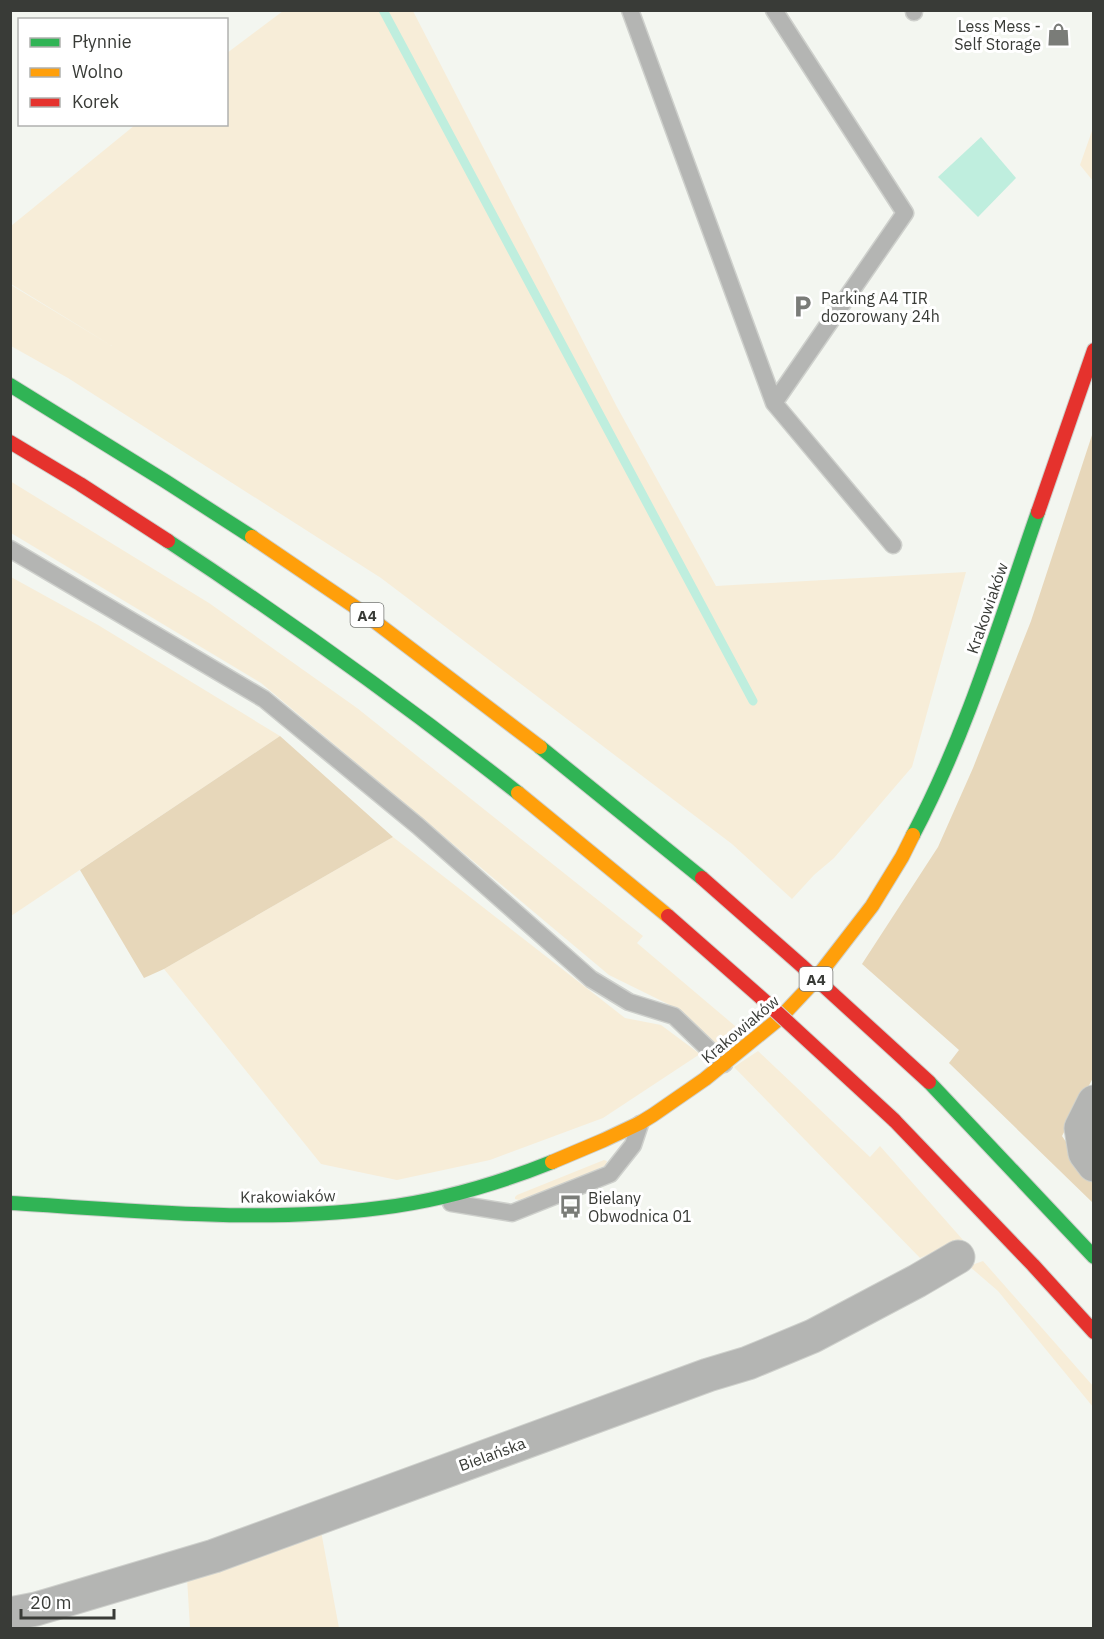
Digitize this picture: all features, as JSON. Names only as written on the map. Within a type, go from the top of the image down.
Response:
[{"type":"main road","name":"Krakowiaków","points":[[10,1203],[285,1215],[379,1208],[430,1200],[530,1171],[574,1154],[640,1122],[679,1097],[773,1026],[803,995],[862,920],[882,891],[927,807],[964,722],[1094,350]]},
{"type":"main road","name":"A4","points":[[10,385],[259,541],[361,611],[519,731],[702,878],[929,1082],[1094,1257]]},
{"type":"main road","points":[[10,442],[130,516],[261,603],[379,686],[576,838],[767,1003],[894,1120],[1094,1332]]},
{"type":"street","points":[[1094,1102],[1081,1128],[1085,1153],[1094,1165]]},
{"type":"street","name":"Bielańska","points":[[10,1614],[36,1609],[214,1556],[697,1379],[747,1363],[813,1336],[958,1257]]},
{"type":"lane","points":[[630,10],[774,403],[893,545]]},
{"type":"lane","points":[[774,10],[905,213],[774,403]]},
{"type":"lane","points":[[10,549],[264,699],[418,826],[591,979],[629,1002],[674,1016],[724,1064]]},
{"type":"lane","points":[[430,1200],[512,1213],[610,1174],[633,1145],[640,1122]]},
{"type":"shaded area","points":[[283,11],[413,11],[617,407],[716,586],[966,572],[912,767],[834,858],[814,875],[792,899],[732,844],[381,578],[68,378],[11,346],[11,285],[112,346],[11,284],[11,226],[134,126],[228,126],[228,52]]},
{"type":"shaded area","points":[[1093,128],[1094,181],[1080,165]]},
{"type":"shaded area","points":[[981,137],[1016,178],[978,217],[938,177]]},
{"type":"shaded area","points":[[1093,432],[1094,1076],[1062,1136],[1093,1181],[1093,1203],[949,1063],[959,1050],[862,964],[938,847],[973,768],[1031,621]]},
{"type":"shaded area","points":[[10,481],[209,603],[357,708],[643,936],[637,943],[741,1031],[723,1051],[676,1008],[609,975],[261,683],[11,533]]},
{"type":"shaded area","points":[[11,577],[98,625],[280,736],[11,916]]},
{"type":"shaded area","points":[[280,736],[393,837],[164,969],[144,978],[80,870]]},
{"type":"shaded area","points":[[393,837],[625,1018],[661,1025],[700,1054],[603,1118],[490,1160],[397,1180],[321,1164],[164,969]]},
{"type":"shaded area","points":[[758,1051],[870,1157],[880,1146],[963,1240],[920,1258],[734,1067]]},
{"type":"shaded area","points":[[604,1160],[607,1161],[606,1165],[573,1180],[519,1200],[515,1199],[517,1195]]},
{"type":"shaded area","points":[[983,1261],[1093,1386],[1093,1407],[998,1291],[969,1266]]},
{"type":"shaded area","points":[[321,1531],[339,1628],[190,1628],[187,1578]]},
{"type":"waterway","points":[[383,10],[753,701]]},
{"type":"traffic: fast","points":[[10,385],[252,537]]},
{"type":"traffic: fast","points":[[913,835],[966,717],[1038,512]]},
{"type":"traffic: fast","points":[[168,541],[346,663],[518,793]]},
{"type":"traffic: fast","points":[[540,747],[702,878]]},
{"type":"traffic: fast","points":[[929,1082],[1094,1257]]},
{"type":"traffic: fast","points":[[10,1203],[195,1214],[334,1213],[402,1205],[446,1196],[552,1162]]},
{"type":"traffic: slow","points":[[252,537],[361,611],[540,747]]},
{"type":"traffic: slow","points":[[518,793],[668,916]]},
{"type":"traffic: slow","points":[[552,1162],[604,1140],[653,1115],[705,1079],[780,1018],[811,985],[872,906],[913,835]]},
{"type":"traffic: jam","points":[[1038,512],[1094,350]]},
{"type":"traffic: jam","points":[[10,442],[168,541]]},
{"type":"traffic: jam","points":[[702,878],[929,1082]]},
{"type":"traffic: jam","points":[[668,916],[894,1120]]},
{"type":"traffic: jam","points":[[894,1120],[1094,1332]]},
{"type":"place","name":"Less Mess - Self Storage","points":[[1059,35]]},
{"type":"place","name":"Parking A4 TIR dozorowany 24h","points":[[803,307]]},
{"type":"place","name":"Bielany Obwodnica 01","points":[[570,1207]]}]
